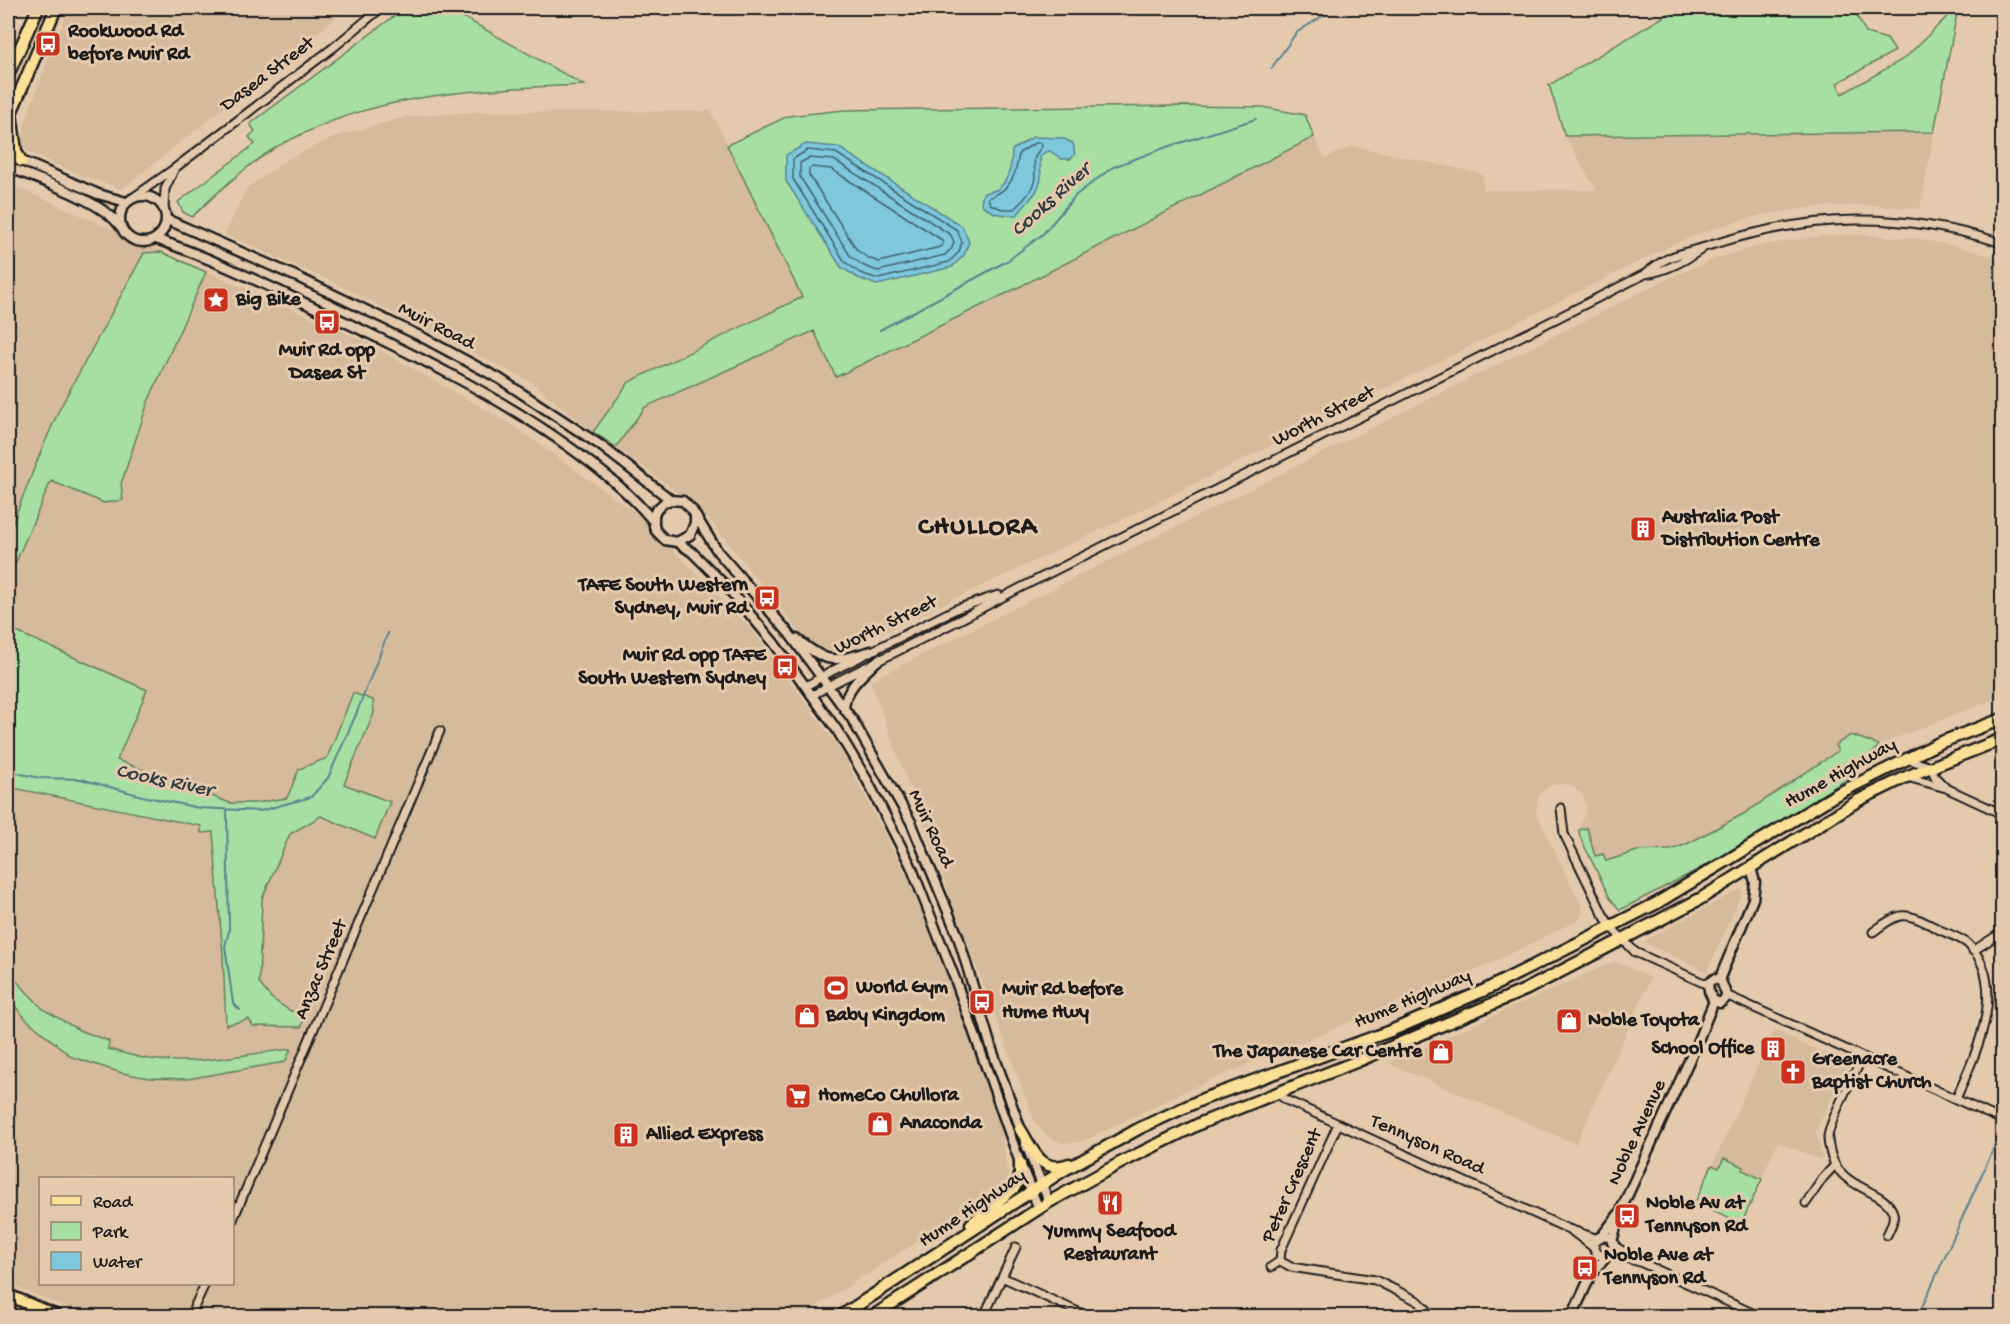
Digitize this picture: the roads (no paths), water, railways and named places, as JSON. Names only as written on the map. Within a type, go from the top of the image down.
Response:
[{"type":"main road","points":[[8,75],[38,8]]},
{"type":"main road","points":[[21,161],[16,152],[9,116],[56,8]]},
{"type":"main road","name":"Hume Highway","points":[[841,1317],[1041,1185],[1140,1128],[1203,1100],[1393,1030],[1474,994],[1657,903],[1837,794],[1939,743],[2002,719]]},
{"type":"main road","name":"Hume Highway","points":[[873,1317],[1049,1202],[1087,1181],[1201,1124],[1525,990],[1700,899],[1859,800],[1906,777],[2002,739]]},
{"type":"main road","points":[[1020,1129],[1039,1160],[1047,1166],[1055,1168],[1065,1166],[1088,1156]]},
{"type":"main road","points":[[945,1249],[1014,1188],[1020,1179],[1020,1163]]},
{"type":"main road","points":[[8,1295],[57,1317]]},
{"type":"street","name":"Dasea Street","points":[[128,200],[175,168],[381,8]]},
{"type":"street","points":[[8,155],[98,194],[128,200],[146,196],[153,198],[164,209]]},
{"type":"street","points":[[8,167],[92,202],[106,211],[132,240],[144,243],[160,240],[166,219],[165,189],[175,168]]},
{"type":"street","points":[[120,226],[120,213],[128,200]]},
{"type":"street","name":"Muir Road","points":[[166,219],[182,224],[295,276],[422,337],[500,379],[600,445],[671,500]]},
{"type":"street","name":"Worth Street","points":[[813,695],[1017,589],[1645,273],[1661,271],[1687,259],[1704,247],[1741,235],[1794,224],[1864,220],[1893,220],[1941,227],[2002,243]]},
{"type":"street","name":"Muir Road","points":[[160,240],[254,279],[392,344],[499,401],[547,431],[592,464],[635,499],[653,521]]},
{"type":"street","points":[[671,500],[688,504],[695,516],[694,530],[677,542],[665,540],[660,536],[653,521],[660,505],[671,500]]},
{"type":"street","name":"Muir Road","points":[[695,516],[718,552],[788,632],[844,707],[911,822],[958,936],[991,1047],[1049,1202]]},
{"type":"street","name":"Muir Road","points":[[677,542],[692,552],[728,588],[759,625],[813,695],[861,770],[911,866],[1039,1209]]},
{"type":"street","name":"Worth Street","points":[[806,686],[956,609],[1017,589]]},
{"type":"street","points":[[788,632],[817,655],[828,659],[841,660],[871,651]]},
{"type":"street","points":[[844,707],[850,688],[879,659]]},
{"type":"street","name":"Anzac Street","points":[[234,1217],[440,731]]},
{"type":"street","points":[[1905,759],[1931,767],[1935,777],[1946,788]]},
{"type":"street","points":[[1906,777],[1946,788],[2002,814]]},
{"type":"street","points":[[1561,808],[1564,834],[1611,927],[1635,952],[1708,985]]},
{"type":"street","points":[[1719,980],[1753,899],[1755,882],[1751,868]]},
{"type":"street","points":[[1873,932],[1898,916],[1913,917],[1968,944],[1979,958],[1989,979],[1991,993],[1979,1047],[1956,1099]]},
{"type":"street","points":[[1973,951],[1996,936]]},
{"type":"street","points":[[1711,980],[1719,980],[1726,995],[1724,1001],[1720,1003],[1714,1001],[1708,985],[1711,980]]},
{"type":"street","points":[[1726,995],[2002,1120]]},
{"type":"street","name":"Noble Avenue","points":[[1613,1243],[1620,1212],[1714,1001]]},
{"type":"street","points":[[1863,1057],[1832,1123],[1828,1137],[1834,1166],[1842,1175],[1884,1201],[1893,1212],[1887,1235]]},
{"type":"street","name":"Tennyson Road","points":[[1277,1093],[1286,1100],[1566,1228],[1599,1238]]},
{"type":"street","name":"Peter Crescent","points":[[1280,1261],[1281,1250],[1338,1124]]},
{"type":"street","points":[[1806,1203],[1834,1166]]},
{"type":"street","name":"Noble Avenue","points":[[1599,1238],[1620,1212]]},
{"type":"street","name":"Tennyson Road","points":[[1566,1228],[1595,1249]]},
{"type":"street","points":[[1572,1317],[1591,1275],[1599,1238],[1607,1237],[1640,1262],[1759,1317]]},
{"type":"street","points":[[1591,1275],[1608,1255],[1613,1243]]},
{"type":"street","points":[[984,1317],[1016,1247]]},
{"type":"street","points":[[1595,1249],[1600,1255],[1640,1262]]},
{"type":"street","name":"Peter Crescent","points":[[1271,1267],[1280,1261]]},
{"type":"street","name":"Peter Crescent","points":[[1280,1261],[1291,1267],[1375,1280],[1418,1301],[1433,1317]]},
{"type":"street","points":[[1002,1277],[1087,1317]]},
{"type":"street","points":[[190,1317],[205,1285]]},
{"type":"water","points":[[1033,137],[1062,138],[1073,143],[1075,155],[1070,159],[1062,159],[1050,151],[1040,157],[1041,180],[1036,192],[1017,215],[988,210],[981,203],[983,193],[996,190],[1002,185],[1009,171],[1012,150]]},
{"type":"water","points":[[806,144],[838,147],[962,226],[969,242],[964,255],[952,267],[877,285],[858,278],[841,267],[786,181],[786,155]]},
{"type":"waterway","name":"Cooks River","points":[[1271,69],[1296,33],[1335,8]]},
{"type":"waterway","name":"Cooks River","points":[[880,330],[1007,261],[1043,234],[1076,195],[1113,167],[1256,119]]},
{"type":"waterway","name":"Cooks River","points":[[8,771],[40,778],[81,779],[142,796],[199,808],[260,811],[311,797],[328,778],[388,633]]},
{"type":"waterway","points":[[227,810],[229,931],[225,946],[233,1003],[240,1010]]},
{"type":"waterway","points":[[1918,1316],[2000,1134]]},
{"type":"place","name":"Rookwood Rd before Muir Rd","points":[[48,44]]},
{"type":"place","name":"Big Bike","points":[[216,300]]},
{"type":"place","name":"Muir Rd opp Dasea St","points":[[327,322]]},
{"type":"place","name":"Australia Post Distribution Centre","points":[[1643,529]]},
{"type":"place","name":"TAFE South Western Sydney, Muir Rd","points":[[767,598]]},
{"type":"place","name":"Muir Rd opp TAFE South Western Sydney","points":[[785,667]]},
{"type":"place","name":"World Gym","points":[[836,988]]},
{"type":"place","name":"Muir Rd before Hume Hwy","points":[[982,1002]]},
{"type":"place","name":"Baby Kingdom","points":[[807,1016]]},
{"type":"place","name":"Noble Toyota","points":[[1569,1021]]},
{"type":"place","name":"School Office","points":[[1773,1049]]},
{"type":"place","name":"The Japanese Car Centre","points":[[1441,1052]]},
{"type":"place","name":"Greenacre Baptist Church","points":[[1793,1072]]},
{"type":"place","name":"HomeCo Chullora","points":[[798,1096]]},
{"type":"place","name":"Anaconda","points":[[880,1124]]},
{"type":"place","name":"Allied Express","points":[[626,1135]]},
{"type":"place","name":"Yummy Seafood Restaurant","points":[[1110,1203]]},
{"type":"place","name":"Noble Av at Tennyson Rd","points":[[1627,1216]]},
{"type":"place","name":"Noble Ave at Tennyson Rd","points":[[1585,1268]]},
{"type":"district","name":"CHULLORA","points":[[978,528]]}]
